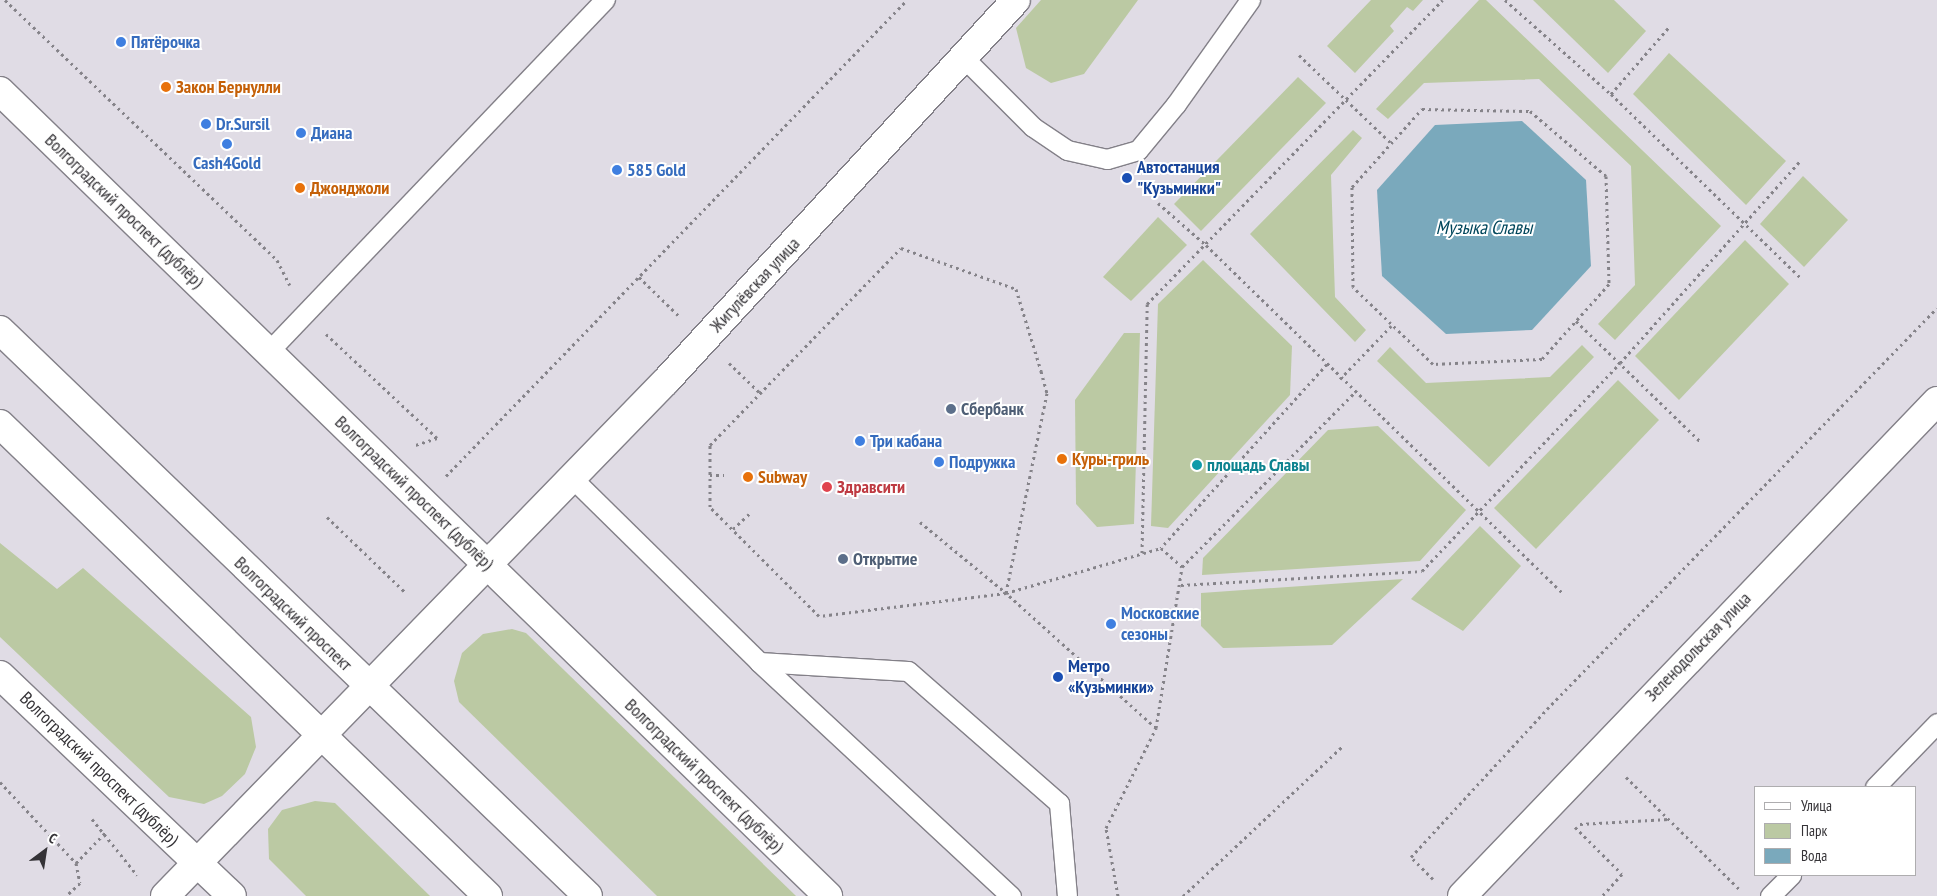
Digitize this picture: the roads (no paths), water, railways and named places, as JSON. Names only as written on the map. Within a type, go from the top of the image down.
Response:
[{"type":"street","name":"Жигулёвская улица","points":[[165,896],[322,738],[666,381],[962,56],[1016,0]]},
{"type":"street","name":"Волгоградский проспект (дублёр)","points":[[0,91],[270,351],[828,896]]},
{"type":"street","name":"Волгоградский проспект","points":[[0,330],[588,896]]},
{"type":"street","name":"Зеленодольская улица","points":[[1462,896],[1597,752],[1937,401]]},
{"type":"street","points":[[0,424],[322,738],[488,896]]},
{"type":"street","name":"Волгоградский проспект (дублёр)","points":[[0,675],[232,896]]},
{"type":"lane","points":[[270,351],[605,0]]},
{"type":"lane","points":[[962,56],[1034,127],[1067,150],[1106,160],[1138,150],[1176,104],[1250,0]]},
{"type":"lane","points":[[572,478],[759,662],[1011,896]]},
{"type":"lane","points":[[759,662],[908,670],[1059,802],[1067,896]]},
{"type":"lane","points":[[1876,786],[1937,723]]},
{"type":"lane","points":[[1770,896],[1790,876]]},
{"type":"water","name":"Музыка Славы","points":[[1522,121],[1586,180],[1591,266],[1532,330],[1446,334],[1382,276],[1377,190],[1435,125]]},
{"type":"place","name":"Пятёрочка","points":[[121,42]]},
{"type":"place","name":"Закон Бернулли","points":[[166,87]]},
{"type":"place","name":"Dr.Sursil","points":[[206,124]]},
{"type":"place","name":"Диана","points":[[301,133]]},
{"type":"place","name":"Cash4Gold","points":[[227,144]]},
{"type":"place","name":"585 Gold","points":[[617,170]]},
{"type":"place","name":"Автостанция \"Кузьминки\"","points":[[1127,178]]},
{"type":"place","name":"Джонджоли","points":[[300,188]]},
{"type":"place","name":"Сбербанк","points":[[951,409]]},
{"type":"place","name":"Три кабана","points":[[860,441]]},
{"type":"place","name":"Куры-гриль","points":[[1062,459]]},
{"type":"place","name":"Подружка","points":[[939,462]]},
{"type":"place","name":"площадь Славы","points":[[1197,465]]},
{"type":"place","name":"Subway","points":[[748,477]]},
{"type":"place","name":"Здравсити","points":[[827,487]]},
{"type":"place","name":"Открытие","points":[[843,559]]},
{"type":"place","name":"Московские сезоны","points":[[1111,624]]},
{"type":"place","name":"Метро «Кузьминки»","points":[[1058,677]]}]
